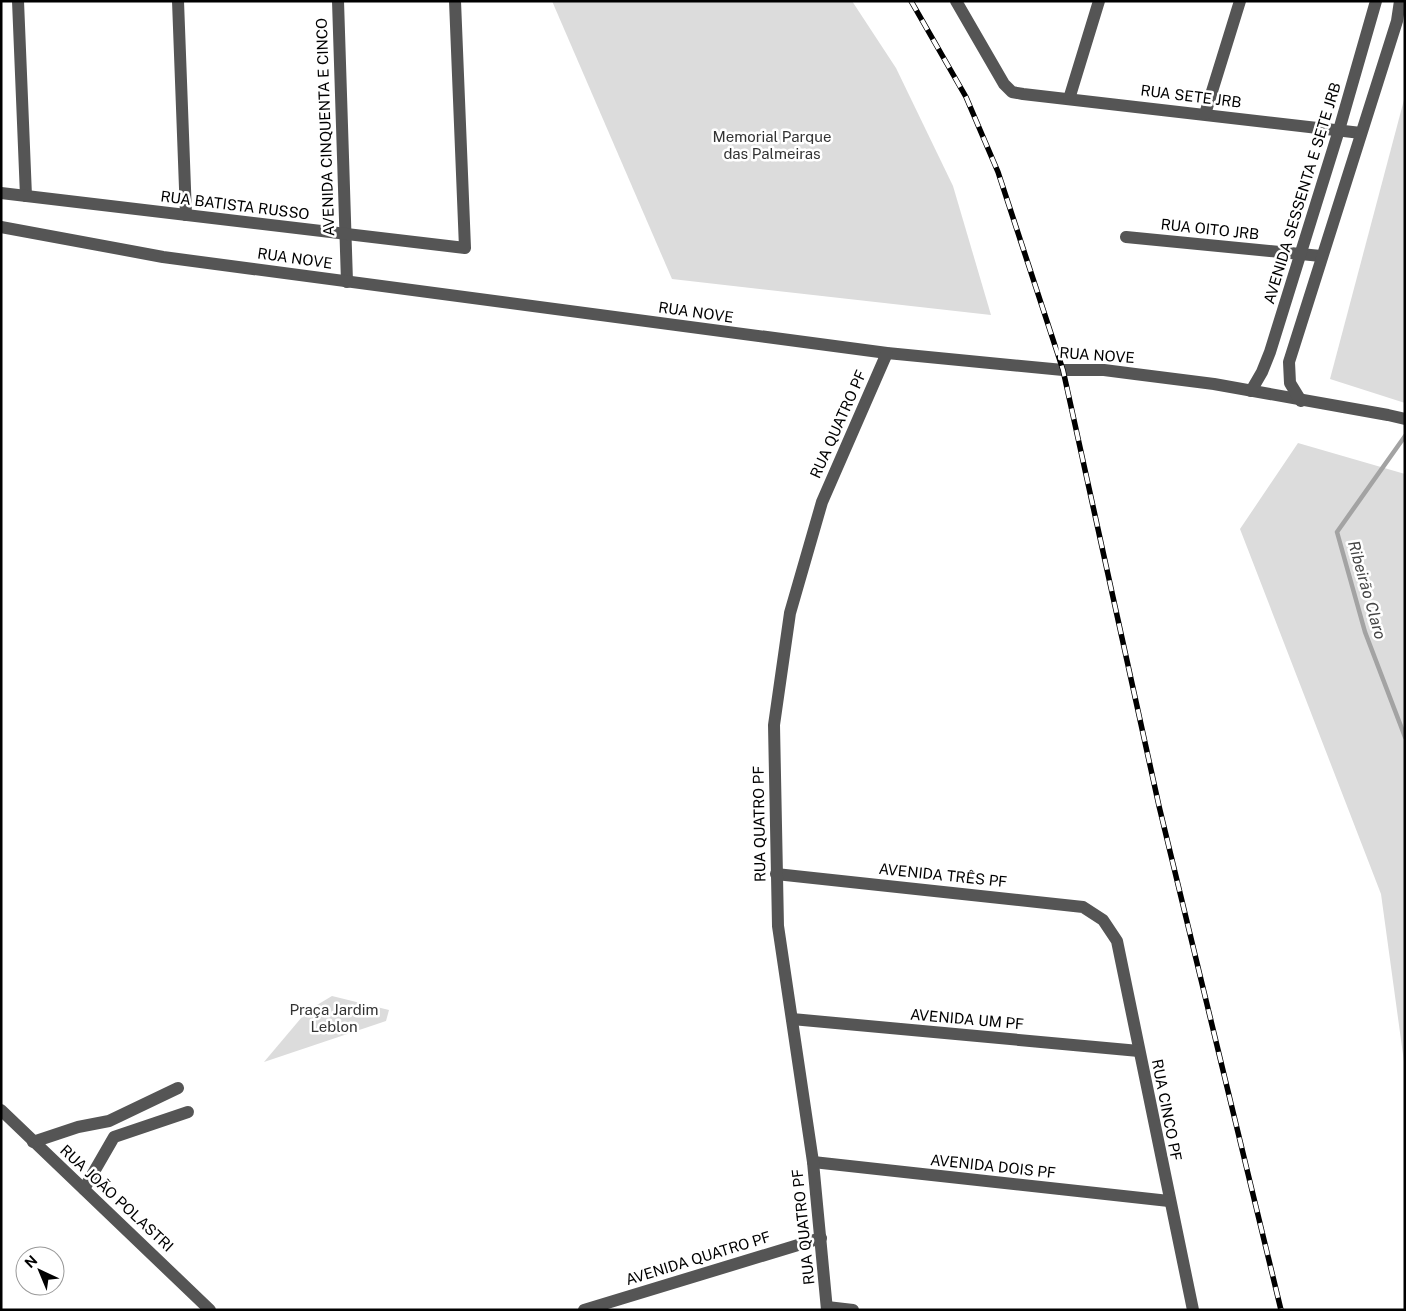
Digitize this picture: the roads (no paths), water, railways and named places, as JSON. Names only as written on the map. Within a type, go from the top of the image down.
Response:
[{"type":"street","points":[[18,1],[26,196]]},
{"type":"street","points":[[178,1],[186,215]]},
{"type":"street","name":"AVENIDA CINQUENTA E CINCO","points":[[338,1],[347,282]]},
{"type":"street","name":"RUA BATISTA RUSSO","points":[[1,193],[465,248],[455,1]]},
{"type":"street","points":[[1069,98],[1099,1]]},
{"type":"street","points":[[1205,114],[1240,1]]},
{"type":"street","name":"AVENIDA SESSENTA E SETE JRB","points":[[1251,391],[1262,372],[1270,352],[1339,130],[1376,1]]},
{"type":"street","points":[[1302,400],[1290,383],[1289,362],[1397,21],[1400,1]]},
{"type":"street","name":"RUA SETE JRB","points":[[961,4],[1001,80],[1008,88],[1017,93],[1361,133]]},
{"type":"street","name":"RUA NOVE","points":[[1,227],[163,258],[887,353],[1063,370],[1104,370],[1214,384],[1405,419]]},
{"type":"street","name":"RUA OITO JRB","points":[[1126,237],[1321,256]]},
{"type":"street","name":"RUA QUATRO PF","points":[[827,1308],[813,1162],[778,926],[774,725],[790,613],[822,502],[887,353]]},
{"type":"street","name":"AVENIDA TRÊS PF","points":[[776,874],[1083,907],[1103,920]]},
{"type":"street","name":"RUA CINCO PF","points":[[1103,920],[1117,941],[1169,1202],[1193,1310]]},
{"type":"street","name":"AVENIDA UM PF","points":[[792,1019],[1139,1051]]},
{"type":"street","points":[[33,1142],[78,1127],[109,1121],[178,1088]]},
{"type":"street","name":"RUA JOÃO POLASTRI","points":[[1,1110],[210,1310]]},
{"type":"street","points":[[84,1189],[114,1137],[188,1112]]},
{"type":"street","points":[[109,1121],[114,1137]]},
{"type":"street","name":"AVENIDA DOIS PF","points":[[813,1162],[1169,1202]]},
{"type":"street","name":"AVENIDA QUATRO PF","points":[[584,1310],[821,1238]]},
{"type":"street","points":[[827,1308],[853,1310]]},
{"type":"waterway","name":"Ribeirão Claro","points":[[1405,436],[1337,532],[1365,632],[1405,737]]},
{"type":"railway","points":[[911,1],[966,97],[998,172],[1063,370],[1159,806],[1281,1310]]},
{"type":"park label","name":"Memorial Parque das Palmeiras","points":[[772,144]]},
{"type":"park label","name":"Praça Jardim Leblon","points":[[334,1018]]}]
